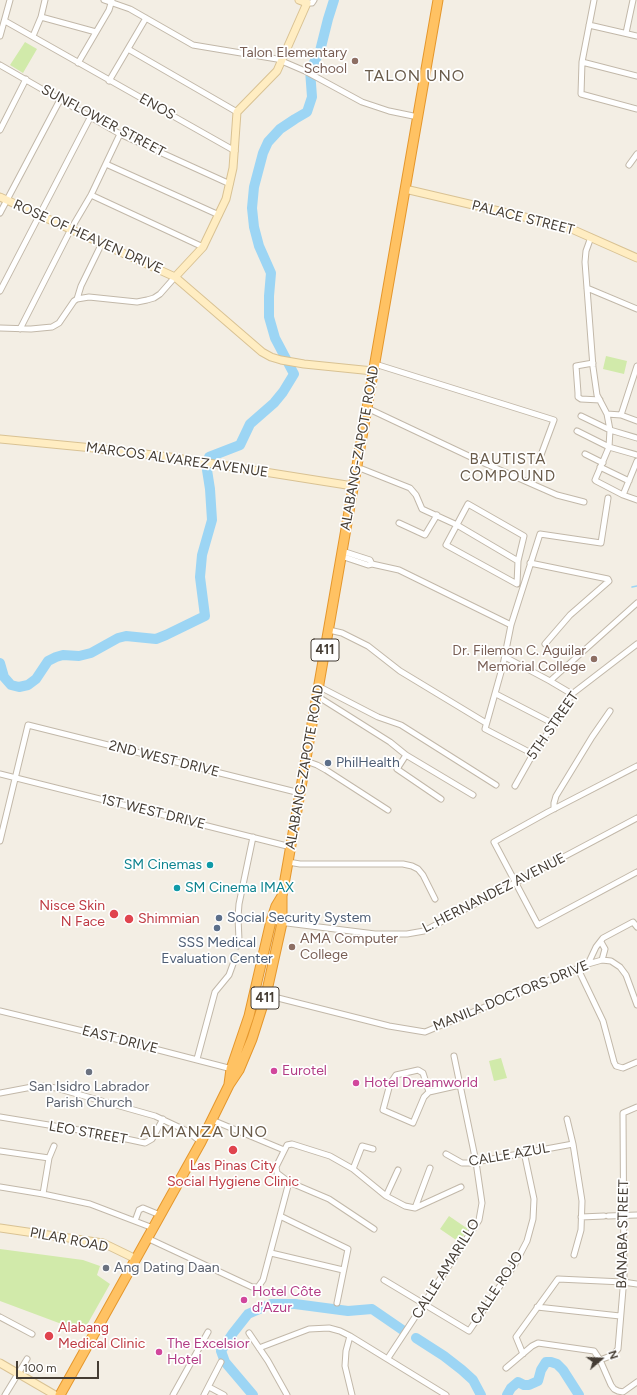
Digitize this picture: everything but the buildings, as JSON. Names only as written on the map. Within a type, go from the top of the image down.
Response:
[{"type":"highway","name":"ALABANG-ZAPOTE ROAD","points":[[235,1069],[256,1029],[266,995],[282,923],[282,896],[438,0]]},
{"type":"highway","name":"ALABANG-ZAPOTE ROAD","points":[[60,1395],[201,1142],[229,1085],[235,1069],[249,1016],[271,921],[276,906],[282,896]]},
{"type":"street","points":[[0,36],[10,0]]},
{"type":"street","points":[[33,36],[42,17],[45,0]]},
{"type":"street","points":[[104,0],[112,1],[130,9],[193,46],[277,59],[305,71],[362,102],[389,111],[418,116]]},
{"type":"street","points":[[77,299],[89,297],[137,302],[154,298],[160,294],[176,277],[202,247],[219,215],[226,199],[230,184],[235,151],[237,112],[277,71],[283,61],[310,2],[299,0]]},
{"type":"street","points":[[594,0],[582,62],[581,94],[637,109]]},
{"type":"street","points":[[626,33],[633,0]]},
{"type":"street","points":[[78,63],[109,10],[112,1]]},
{"type":"street","points":[[42,17],[96,32]]},
{"type":"street","points":[[109,81],[146,18]]},
{"type":"street","name":"ENOS","points":[[5,21],[235,151]]},
{"type":"street","points":[[589,25],[637,36]]},
{"type":"street","points":[[128,49],[237,112]]},
{"type":"street","points":[[582,62],[637,76]]},
{"type":"street","name":"SUNFLOWER STREET","points":[[0,64],[120,134],[230,184]]},
{"type":"street","points":[[0,130],[26,79]]},
{"type":"street","points":[[0,213],[3,198],[60,98]]},
{"type":"street","points":[[0,291],[91,116]]},
{"type":"street","points":[[20,329],[71,230],[91,195],[120,134]]},
{"type":"street","points":[[630,165],[637,154]]},
{"type":"street","points":[[106,164],[219,215]]},
{"type":"street","name":"PALACE STREET","points":[[405,189],[567,227],[637,258]]},
{"type":"street","points":[[91,195],[202,247]]},
{"type":"street","name":"ROSE OF HEAVEN DRIVE","points":[[3,198],[176,277],[262,352],[281,360],[374,367]]},
{"type":"street","points":[[591,237],[586,251],[585,262],[593,363],[597,395],[607,414],[610,430],[609,447],[602,465],[595,477],[596,481],[623,495],[637,500]]},
{"type":"street","points":[[0,328],[43,329],[52,327],[59,323],[77,299],[81,286],[102,243]]},
{"type":"street","points":[[588,288],[637,309]]},
{"type":"street","points":[[593,363],[579,364],[576,366],[578,397],[581,399],[600,400]]},
{"type":"street","points":[[621,415],[635,379],[637,366]]},
{"type":"street","points":[[374,367],[554,420],[541,454]]},
{"type":"street","points":[[367,408],[475,459],[551,492],[584,502]]},
{"type":"street","points":[[607,414],[621,415],[637,421]]},
{"type":"street","points":[[581,416],[610,430],[637,438]]},
{"type":"street","points":[[577,431],[609,447],[637,456]]},
{"type":"street","name":"MARCOS ALVAREZ AVENUE","points":[[0,439],[93,448],[212,463],[353,486]]},
{"type":"street","points":[[585,454],[629,480]]},
{"type":"street","points":[[623,495],[637,461]]},
{"type":"street","points":[[357,467],[410,488],[416,495],[422,509],[457,525],[518,561]]},
{"type":"street","points":[[486,726],[496,694],[511,625],[540,534],[601,543],[608,498]]},
{"type":"street","points":[[468,504],[524,536],[518,561],[517,584],[446,545],[457,525],[468,504]]},
{"type":"street","points":[[399,523],[425,535],[437,515]]},
{"type":"street","points":[[342,554],[370,560],[372,564],[399,570],[511,625]]},
{"type":"street","points":[[530,564],[608,580],[570,615],[545,644]]},
{"type":"street","points":[[550,680],[637,603]]},
{"type":"street","points":[[329,630],[342,633],[368,646],[400,671],[533,754]]},
{"type":"street","name":"5TH STREET","points":[[515,786],[533,754],[554,724],[572,694],[637,644]]},
{"type":"street","points":[[505,657],[550,680],[572,694]]},
{"type":"street","points":[[318,686],[378,717],[401,725],[496,785]]},
{"type":"street","points":[[496,694],[554,724]]},
{"type":"street","points":[[317,696],[390,742],[406,755],[473,795]]},
{"type":"street","points":[[554,809],[556,796],[592,737],[610,711]]},
{"type":"street","name":"2ND WEST DRIVE","points":[[15,778],[28,725],[300,793]]},
{"type":"street","points":[[406,755],[397,769],[441,799]]},
{"type":"street","points":[[306,761],[321,767],[388,810]]},
{"type":"street","points":[[637,766],[494,842],[538,925],[637,872]]},
{"type":"street","name":"1ST WEST DRIVE","points":[[0,774],[253,836],[291,847]]},
{"type":"street","points":[[0,841],[15,778]]},
{"type":"street","name":"L. HERNANDEZ AVENUE","points":[[271,921],[375,934],[407,934],[424,931],[637,818]]},
{"type":"street","points":[[239,940],[239,904],[253,836]]},
{"type":"street","points":[[288,862],[300,864],[403,864],[412,866],[418,869],[423,875],[435,899]]},
{"type":"street","points":[[588,964],[596,947],[603,938],[633,919],[637,927]]},
{"type":"street","points":[[601,942],[605,949],[602,960]]},
{"type":"street","name":"MANILA DOCTORS DRIVE","points":[[266,995],[389,1026],[425,1032],[588,964],[602,960],[611,961],[620,967],[626,975],[637,1005]]},
{"type":"street","points":[[197,1059],[215,992],[229,975],[233,964]]},
{"type":"street","points":[[578,969],[603,1021],[616,1066],[623,1068],[637,1062]]},
{"type":"street","name":"EAST DRIVE","points":[[0,1011],[235,1069]]},
{"type":"street","name":"CALLE AMARILLO","points":[[388,1358],[479,1220],[482,1204],[476,1162],[454,1056]]},
{"type":"street","points":[[429,1092],[423,1072],[418,1070],[396,1075],[390,1084],[383,1110],[413,1123],[424,1097],[429,1092],[460,1085]]},
{"type":"street","points":[[0,1093],[43,1086],[56,1088],[88,1096],[163,1119],[187,1131],[201,1142]]},
{"type":"street","name":"BANABA STREET","points":[[600,1360],[613,1355],[618,1349],[623,1282],[623,1112],[637,1107]]},
{"type":"street","name":"LEO STREET","points":[[0,1117],[103,1134],[145,1143],[152,1139],[163,1119]]},
{"type":"street","points":[[567,1119],[573,1144],[582,1201],[581,1230],[574,1255]]},
{"type":"street","points":[[212,1120],[286,1148]]},
{"type":"street","points":[[374,1229],[329,1199],[290,1182],[277,1173],[276,1170],[286,1148],[292,1144],[330,1156],[353,1169],[386,1196],[405,1206],[415,1208],[461,1187]]},
{"type":"street","name":"CALLE AZUL","points":[[446,1154],[462,1163],[476,1162],[573,1144]]},
{"type":"street","points":[[43,1194],[49,1158],[54,1146]]},
{"type":"street","points":[[353,1169],[362,1146],[372,1149]]},
{"type":"street","points":[[0,1151],[49,1158]]},
{"type":"street","name":"CALLE ROJO","points":[[424,1304],[469,1330],[515,1264],[526,1241],[533,1219],[534,1199],[524,1152]]},
{"type":"street","points":[[415,1208],[430,1168]]},
{"type":"street","points":[[386,1196],[398,1170]]},
{"type":"street","points":[[148,1238],[252,1287],[258,1287],[263,1280],[290,1182]]},
{"type":"street","points":[[0,1187],[90,1204],[153,1228]]},
{"type":"street","points":[[135,1222],[141,1208],[160,1215]]},
{"type":"street","points":[[582,1217],[637,1215]]},
{"type":"street","points":[[280,1216],[348,1249],[342,1270],[337,1303]]},
{"type":"street","name":"PILAR ROAD","points":[[0,1228],[103,1243],[136,1259]]},
{"type":"street","points":[[271,1253],[342,1270]]},
{"type":"street","points":[[523,1354],[516,1338],[558,1279],[637,1284]]},
{"type":"street","points":[[384,1280],[424,1304]]},
{"type":"street","points":[[537,1307],[620,1316]]},
{"type":"street","points":[[0,1317],[32,1334]]},
{"type":"street","points":[[262,1347],[309,1329],[329,1328],[350,1336],[446,1395]]},
{"type":"street","points":[[173,1395],[208,1332]]},
{"type":"street","points":[[249,1333],[262,1347],[287,1395]]},
{"type":"street","points":[[350,1336],[346,1351],[345,1366],[352,1395]]},
{"type":"street","points":[[506,1368],[538,1343],[594,1351],[614,1389],[623,1392],[637,1382]]},
{"type":"street","points":[[5,1395],[27,1359]]},
{"type":"street","points":[[204,1395],[221,1362]]},
{"type":"street","points":[[0,1363],[55,1395]]},
{"type":"street","points":[[209,1387],[224,1395]]},
{"type":"green space","points":[[25,42],[37,49],[23,73],[10,65]]},
{"type":"green space","points":[[606,356],[627,361],[624,374],[603,369]]},
{"type":"green space","points":[[501,1058],[507,1078],[494,1081],[489,1061]]},
{"type":"green space","points":[[449,1216],[468,1229],[459,1242],[440,1229]]},
{"type":"green space","points":[[0,1249],[83,1260],[100,1266],[97,1275],[110,1284],[83,1332],[0,1301]]},
{"type":"waterway","points":[[0,663],[4,677],[11,685],[19,687],[28,685],[36,679],[48,661],[56,657],[63,655],[79,656],[91,653],[118,638],[126,636],[156,639],[205,616],[200,577],[202,555],[212,520],[207,470],[209,457],[240,445],[250,424],[274,403],[294,374],[275,338],[269,317],[271,273],[259,246],[254,227],[252,208],[254,187],[263,153],[268,142],[280,129],[307,112],[312,97],[310,70],[320,51],[334,0]]},
{"type":"waterway","points":[[632,587],[637,586]]},
{"type":"waterway","points":[[253,1395],[225,1362],[221,1351],[248,1314],[271,1304],[295,1304],[348,1311],[372,1309],[404,1331]]},
{"type":"waterway","points":[[416,1338],[444,1356],[462,1370],[473,1380],[481,1395]]},
{"type":"waterway","points":[[507,1395],[511,1388],[518,1382],[524,1385],[529,1385],[538,1381],[541,1370],[546,1362],[557,1364],[563,1370],[579,1395]]},
{"type":"tunnel","points":[[233,964],[239,940]]},
{"type":"place","name":"Talon Elementary School","points":[[355,61]]},
{"type":"place","name":"Dr. Filemon C. Aguilar Memorial College","points":[[594,659]]},
{"type":"place","name":"PhilHealth","points":[[328,763]]},
{"type":"place","name":"SM Cinemas","points":[[210,865]]},
{"type":"place","name":"SM Cinema IMAX","points":[[177,888]]},
{"type":"place","name":"Nisce Skin N Face","points":[[114,914]]},
{"type":"place","name":"Social Security System","points":[[219,918]]},
{"type":"place","name":"Shimmian","points":[[129,919]]},
{"type":"place","name":"SSS Medical Evaluation Center","points":[[217,928]]},
{"type":"place","name":"AMA Computer College","points":[[292,947]]},
{"type":"place","name":"Eurotel","points":[[274,1071]]},
{"type":"place","name":"San Isidro Labrador Parish Church","points":[[89,1072]]},
{"type":"place","name":"Hotel Dreamworld","points":[[356,1083]]},
{"type":"place","name":"Las Pinas City Social Hygiene Clinic","points":[[233,1150]]},
{"type":"place","name":"Ang Dating Daan","points":[[106,1268]]},
{"type":"place","name":"Hotel Côte d'Azur","points":[[244,1300]]},
{"type":"place","name":"Alabang Medical Clinic","points":[[49,1336]]},
{"type":"place","name":"The Excelsior Hotel","points":[[159,1352]]},
{"type":"district","name":"TALON UNO","points":[[415,76]]},
{"type":"district","name":"BAUTISTA COMPOUND","points":[[508,468]]},
{"type":"district","name":"ALMANZA UNO","points":[[204,1132]]}]
